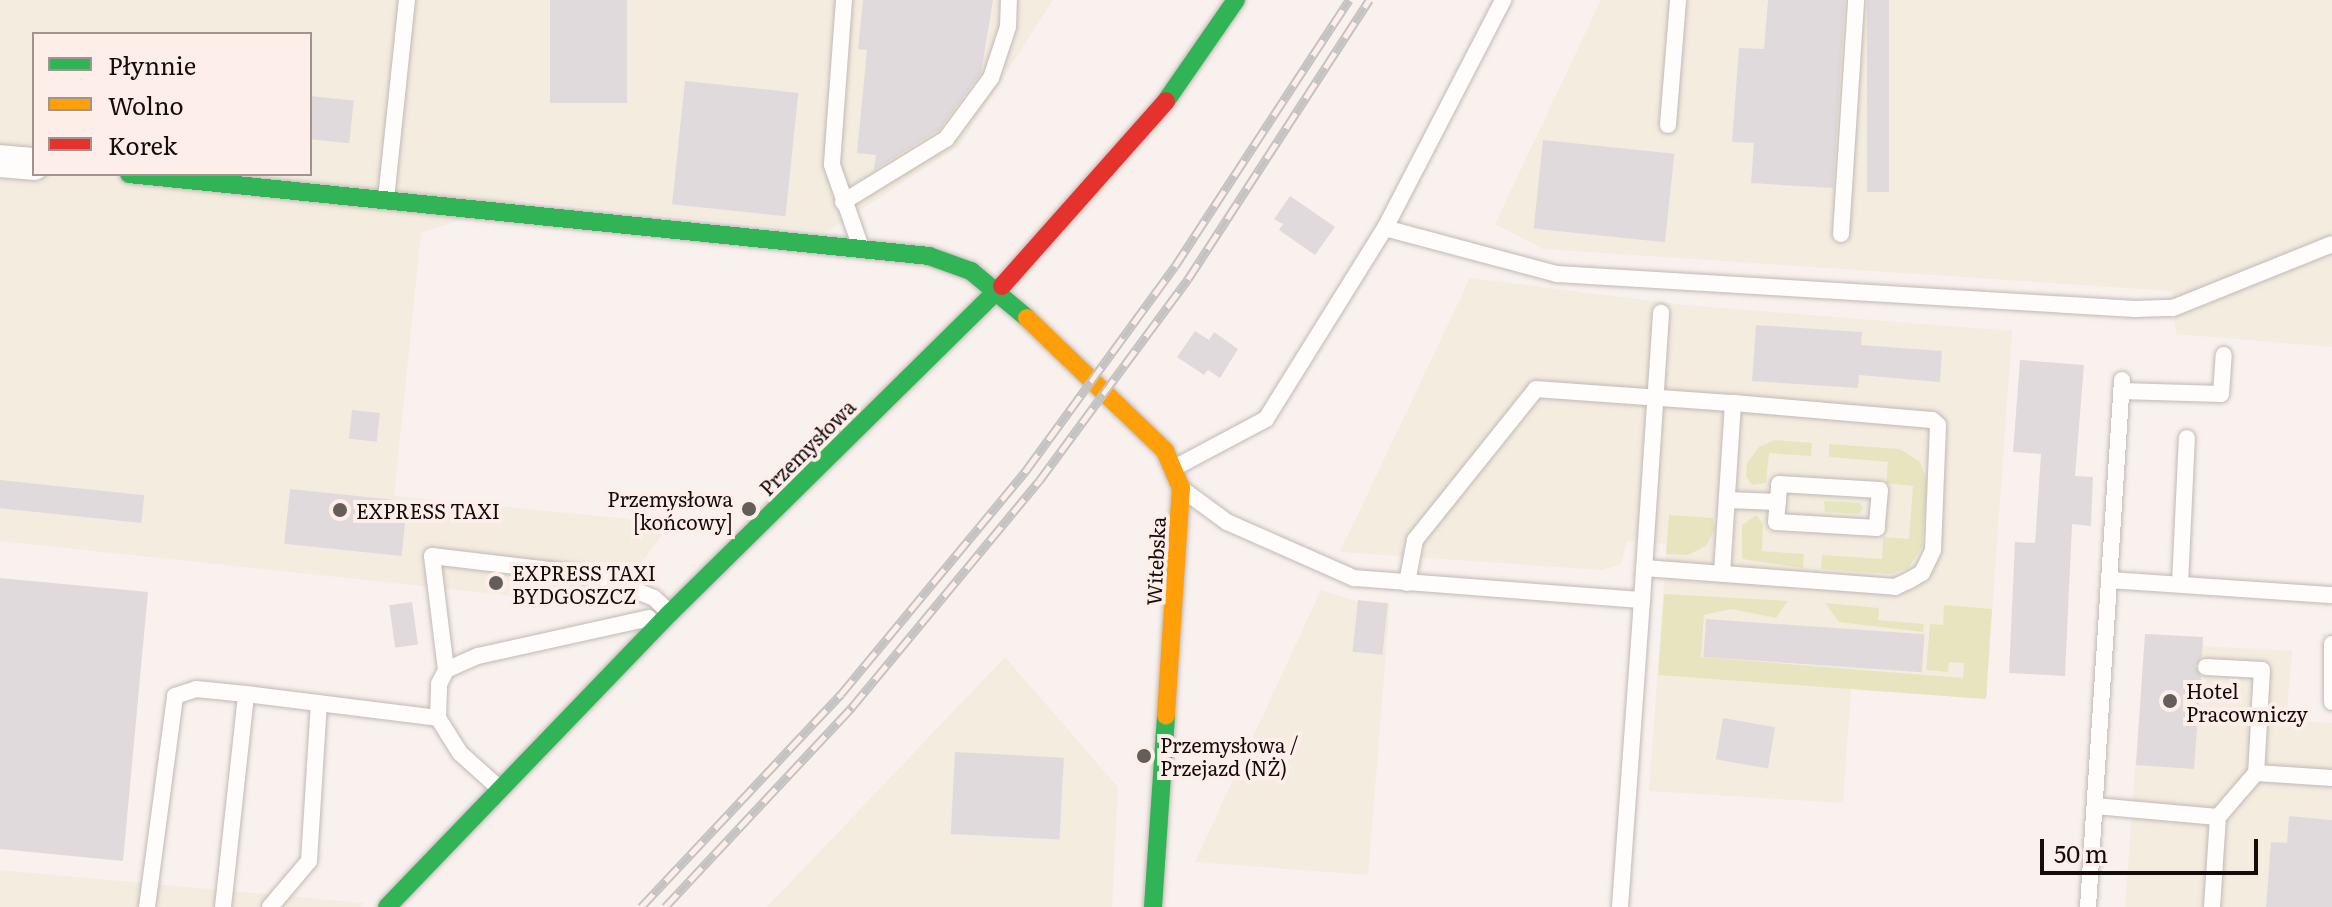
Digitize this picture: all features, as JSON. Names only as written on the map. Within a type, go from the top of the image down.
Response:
[{"type":"street","name":"Przemysłowa","points":[[387,907],[670,613],[998,290],[1119,159],[1177,88],[1236,0]]},
{"type":"street","points":[[0,161],[32,164]]},
{"type":"street","name":"Witebska","points":[[148,176],[948,260],[998,290],[1165,451],[1181,488],[1153,907]]},
{"type":"lane","points":[[386,201],[407,0]]},
{"type":"lane","points":[[844,0],[832,165],[862,250]]},
{"type":"lane","points":[[843,202],[946,139],[991,78],[1008,27],[1009,0]]},
{"type":"lane","points":[[1174,468],[1266,419],[1385,228],[1503,0]]},
{"type":"lane","points":[[1668,125],[1678,0]]},
{"type":"lane","points":[[1841,234],[1856,0]]},
{"type":"lane","points":[[1385,228],[1557,274],[2135,309],[2173,308],[2332,244]]},
{"type":"lane","points":[[1620,907],[1661,313]]},
{"type":"lane","points":[[2088,907],[2122,385],[2221,394],[2224,355]]},
{"type":"lane","points":[[1407,583],[1415,540],[1536,389],[1932,420],[1941,435],[1933,550],[1922,573],[1895,587],[1644,568]]},
{"type":"lane","points":[[1722,573],[1733,403]]},
{"type":"lane","points":[[2180,584],[2187,438]]},
{"type":"lane","points":[[1779,484],[1880,490],[1877,528],[1776,522],[1778,502],[1779,484]]},
{"type":"lane","points":[[1181,488],[1227,522],[1354,578],[1642,600]]},
{"type":"lane","points":[[1727,500],[1778,502]]},
{"type":"lane","points":[[501,790],[460,753],[438,718],[439,684],[446,670],[432,556],[600,576],[654,598],[670,613]]},
{"type":"lane","points":[[2110,580],[2332,595]]},
{"type":"lane","points":[[446,670],[478,656],[670,613]]},
{"type":"lane","points":[[2332,644],[2332,702]]},
{"type":"lane","points":[[2206,667],[2262,670],[2256,773],[2218,817],[2212,907]]},
{"type":"lane","points":[[147,907],[169,712],[175,696],[196,689],[438,718]]},
{"type":"lane","points":[[223,907],[246,694]]},
{"type":"lane","points":[[270,907],[309,861],[319,703]]},
{"type":"lane","points":[[2256,773],[2332,778]]},
{"type":"lane","points":[[2095,806],[2218,817]]},
{"type":"shaded area","points":[[0,0],[1053,0],[959,146],[826,232],[520,200],[421,233],[394,496],[671,523],[609,606],[0,541]]},
{"type":"shaded area","points":[[1601,0],[2332,0],[2332,347],[2176,334],[2172,291],[1543,249],[1495,224]]},
{"type":"shaded area","points":[[1470,278],[1684,305],[2012,331],[1986,699],[1851,689],[1843,803],[1649,791],[1667,544],[1627,541],[1621,564],[1602,570],[1340,552]]},
{"type":"shaded area","points":[[1775,440],[1812,443],[1811,456],[1769,453],[1766,483],[1752,485],[1746,477],[1747,463],[1759,447]]},
{"type":"shaded area","points":[[1829,444],[1900,449],[1920,462],[1927,481],[1922,547],[1908,568],[1892,574],[1821,569],[1822,555],[1882,559],[1883,537],[1909,539],[1913,486],[1886,483],[1888,462],[1829,457]]},
{"type":"shaded area","points":[[1824,501],[1860,503],[1863,509],[1859,514],[1825,512]]},
{"type":"shaded area","points":[[1669,515],[1713,518],[1715,529],[1706,546],[1688,555],[1666,554]]},
{"type":"shaded area","points":[[1756,515],[1763,524],[1762,551],[1804,554],[1803,568],[1742,559],[1742,525]]},
{"type":"shaded area","points":[[1321,590],[1356,601],[1390,603],[1368,875],[1195,862]]},
{"type":"shaded area","points":[[1664,594],[1788,601],[1776,618],[1731,609],[1704,615],[1701,657],[1963,678],[1964,663],[1949,662],[1948,672],[1926,670],[1930,624],[1943,625],[1944,605],[1992,609],[1986,699],[1658,675]]},
{"type":"shaded area","points":[[1825,603],[1879,608],[1878,620],[1924,624],[1923,632],[1839,622]]},
{"type":"shaded area","points":[[2145,634],[2203,637],[2203,646],[2292,651],[2286,720],[2332,723],[2332,907],[2125,907]]},
{"type":"shaded area","points":[[1005,657],[1118,787],[1112,907],[767,907]]},
{"type":"shaded area","points":[[0,870],[364,903],[360,907],[0,907]]},
{"type":"building","points":[[550,0],[627,0],[627,103],[550,103]]},
{"type":"building","points":[[863,0],[993,0],[981,73],[939,130],[874,170],[876,155],[857,153],[867,50],[858,49]]},
{"type":"building","points":[[1768,0],[1845,0],[1833,188],[1751,183],[1754,143],[1732,142],[1739,48],[1764,49]]},
{"type":"building","points":[[1867,0],[1889,0],[1889,192],[1867,192]]},
{"type":"building","points":[[685,81],[798,93],[785,216],[672,204]]},
{"type":"building","points":[[312,96],[354,101],[349,143],[312,139]]},
{"type":"building","points":[[1543,140],[1674,154],[1665,242],[1534,229]]},
{"type":"building","points":[[1290,196],[1335,227],[1315,255],[1279,230],[1283,224],[1274,219]]},
{"type":"building","points":[[1756,325],[1862,332],[1861,345],[1942,351],[1940,382],[1859,375],[1858,388],[1752,381]]},
{"type":"building","points":[[1195,331],[1209,340],[1214,332],[1238,349],[1220,378],[1208,370],[1204,375],[1177,357]]},
{"type":"building","points":[[2020,360],[2084,365],[2075,476],[2093,477],[2091,526],[2072,524],[2065,676],[2009,673],[2015,542],[2035,543],[2041,454],[2013,452]]},
{"type":"building","points":[[352,410],[380,413],[377,442],[349,439]]},
{"type":"building","points":[[0,480],[144,495],[141,523],[0,508]]},
{"type":"building","points":[[290,489],[407,501],[402,556],[284,544]]},
{"type":"building","points":[[0,578],[148,592],[123,861],[0,849]]},
{"type":"building","points":[[1358,600],[1388,603],[1382,655],[1353,652]]},
{"type":"building","points":[[412,602],[418,645],[395,648],[389,605]]},
{"type":"building","points":[[1706,619],[1924,634],[1922,672],[1703,657]]},
{"type":"building","name":"Hotel Pracowniczy","points":[[2145,634],[2203,637],[2202,657],[2195,666],[2201,676],[2194,769],[2136,765]]},
{"type":"building","points":[[1723,718],[1775,727],[1768,769],[1716,759]]},
{"type":"building","points":[[955,752],[1064,758],[1060,840],[951,834]]},
{"type":"building","points":[[2289,816],[2332,820],[2332,907],[2266,907],[2271,842],[2287,843]]},
{"type":"railway","points":[[641,907],[841,694],[1027,469],[1175,266],[1349,0]]},
{"type":"railway","points":[[665,907],[852,707],[1039,481],[1188,279],[1369,0]]},
{"type":"traffic: fast","points":[[1166,101],[1236,0]]},
{"type":"traffic: fast","points":[[149,176],[929,256],[971,271],[1027,318]]},
{"type":"traffic: fast","points":[[387,907],[670,613],[1002,286]]},
{"type":"traffic: fast","points":[[1153,907],[1166,716]]},
{"type":"traffic: slow","points":[[1027,318],[1165,451],[1181,488],[1166,716]]},
{"type":"traffic: jam","points":[[1002,286],[1166,101]]},
{"type":"place","name":"Przemysłowa [końcowy]","points":[[749,509]]},
{"type":"place","name":"EXPRESS TAXI","points":[[340,510]]},
{"type":"place","name":"EXPRESS TAXI BYDGOSZCZ","points":[[496,583]]},
{"type":"place","name":"Hotel Pracowniczy","points":[[2170,701]]},
{"type":"place","name":"Przemysłowa / Przejazd (NŻ)","points":[[1144,756]]}]
